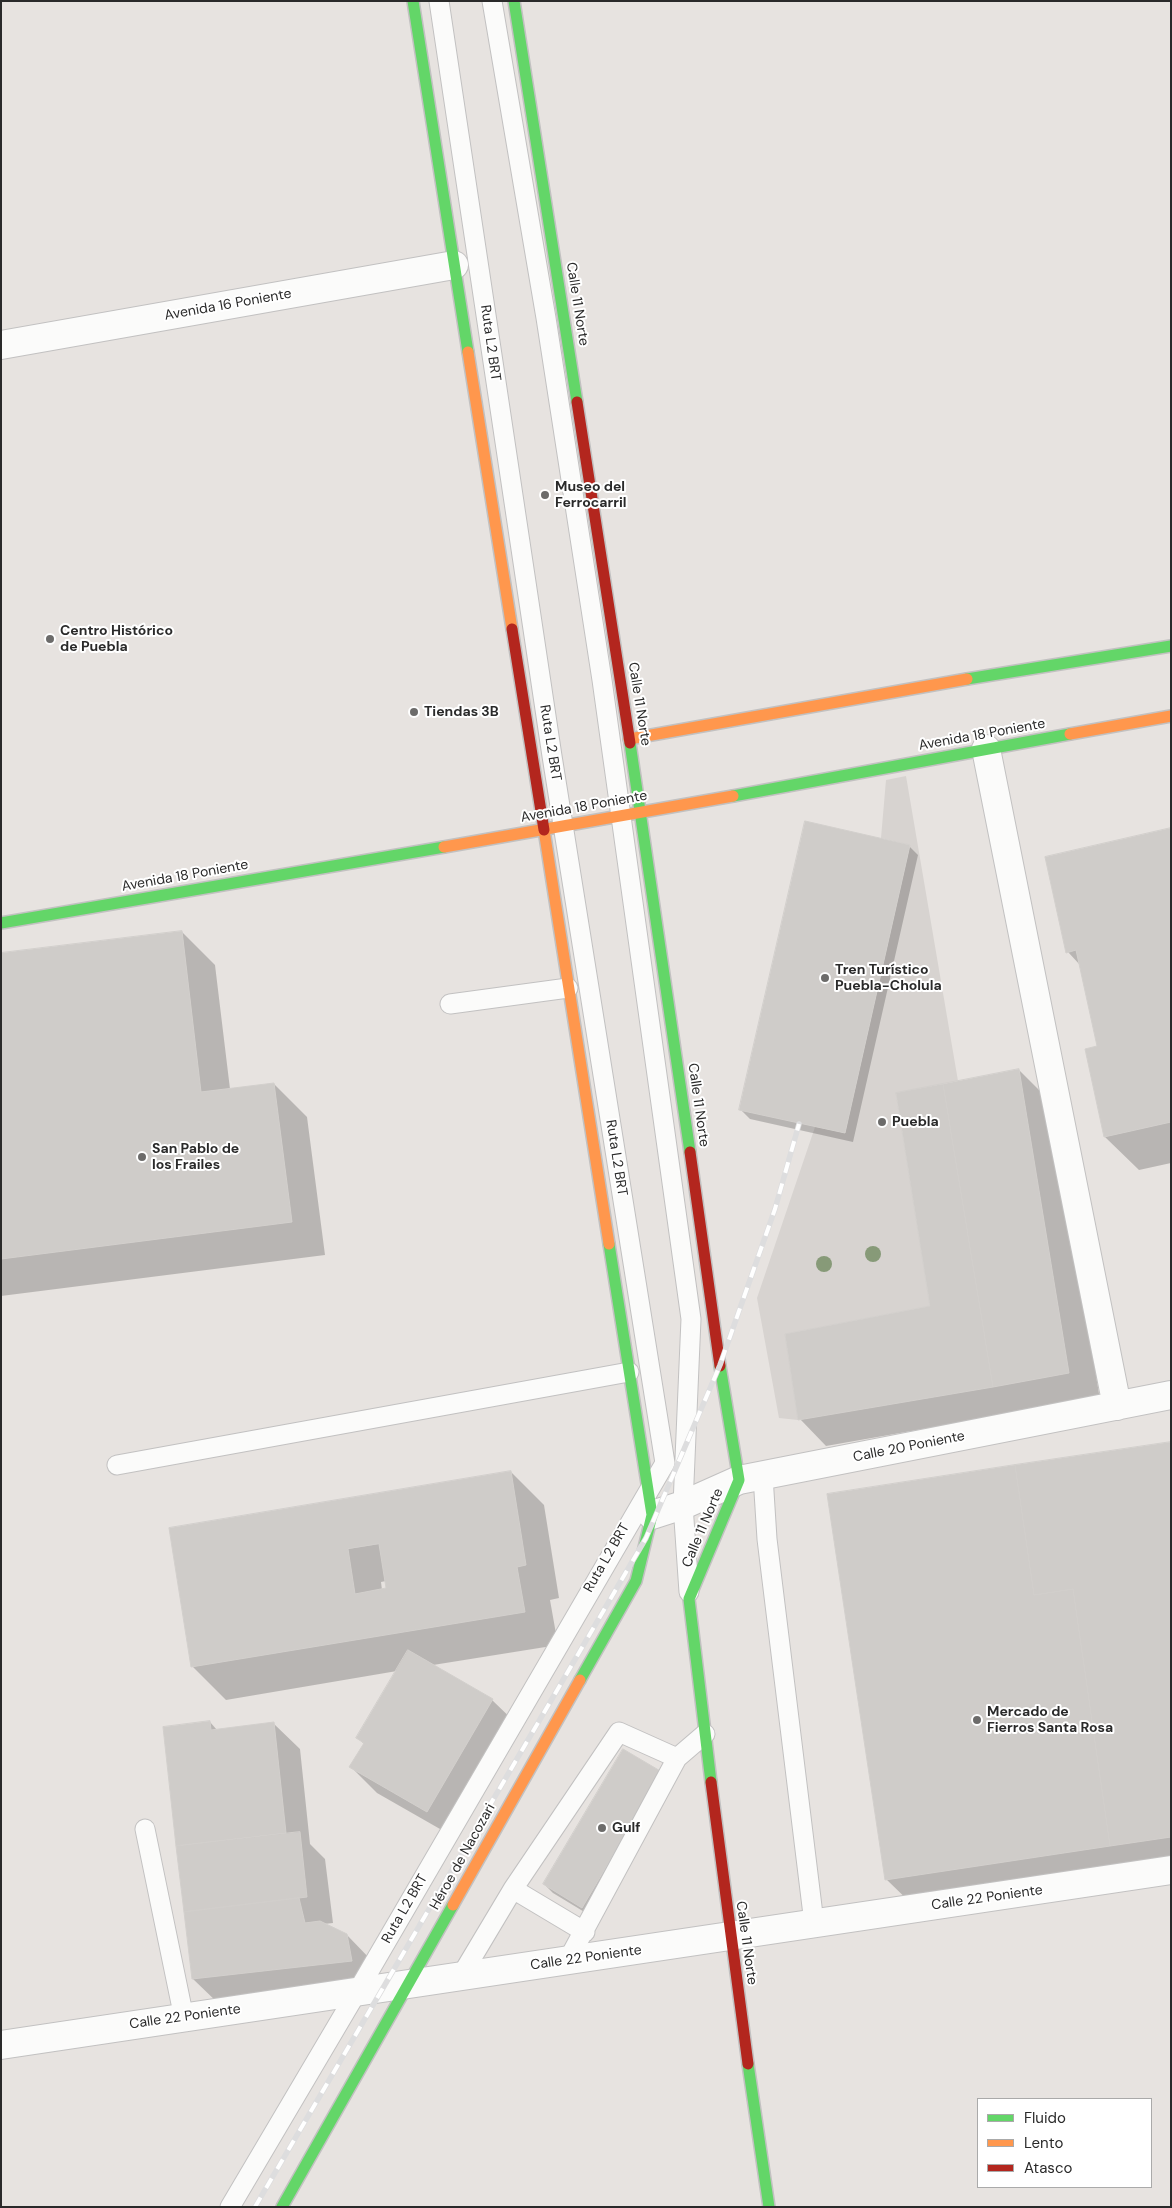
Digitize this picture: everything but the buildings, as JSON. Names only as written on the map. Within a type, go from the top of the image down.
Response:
[{"type":"main road","points":[[413,1],[650,1502]]},
{"type":"main road","name":"Calle 11 Norte","points":[[514,1],[641,812],[719,1355],[751,1478],[689,1599],[730,1936],[769,2207]]},
{"type":"main road","points":[[629,739],[882,692],[1171,646]]},
{"type":"main road","name":"Avenida 18 Poniente","points":[[1,923],[621,816],[1171,716]]},
{"type":"main road","name":"Héroe de Nacozari","points":[[282,2207],[636,1581],[650,1502]]},
{"type":"street","name":"Avenida 16 Poniente","points":[[1,345],[454,265]]},
{"type":"street","points":[[986,749],[1117,1406]]},
{"type":"street","name":"Calle 20 Poniente","points":[[650,1502],[684,1505],[751,1478],[1171,1396]]},
{"type":"street","name":"Calle 22 Poniente","points":[[1,2045],[1171,1870]]},
{"type":"lane","name":"Ruta L2 BRT","points":[[230,2207],[650,1502],[664,1463],[562,826],[439,1]]},
{"type":"lane","points":[[492,1],[549,338],[621,816],[692,1319],[684,1505],[689,1599]]},
{"type":"lane","points":[[450,1004],[568,988]]},
{"type":"lane","points":[[117,1465],[629,1372]]},
{"type":"lane","points":[[751,1478],[769,1549],[814,1923]]},
{"type":"lane","points":[[461,1976],[513,1889],[619,1732],[677,1758]]},
{"type":"lane","points":[[568,1960],[585,1932],[677,1758],[705,1734]]},
{"type":"lane","points":[[145,1829],[184,2018]]},
{"type":"lane","points":[[513,1889],[585,1932]]},
{"type":"shaded area","points":[[906,776],[958,1081],[896,1094],[930,1306],[785,1334],[798,1420],[779,1418],[757,1298],[815,1127],[845,1133],[910,845],[881,838],[886,780]]},
{"type":"railway","points":[[255,2207],[646,1538],[720,1365],[775,1209],[799,1124]]},
{"type":"traffic: fast","points":[[413,1],[468,352]]},
{"type":"traffic: fast","points":[[514,1],[577,402]]},
{"type":"traffic: fast","points":[[967,679],[1171,646]]},
{"type":"traffic: fast","points":[[733,796],[1070,734]]},
{"type":"traffic: fast","points":[[630,743],[690,1152]]},
{"type":"traffic: fast","points":[[1,923],[444,847]]},
{"type":"traffic: fast","points":[[580,1680],[636,1581],[652,1515],[609,1244]]},
{"type":"traffic: fast","points":[[711,1782],[689,1599],[739,1480],[720,1366]]},
{"type":"traffic: fast","points":[[282,2207],[453,1905]]},
{"type":"traffic: fast","points":[[748,2064],[769,2207]]},
{"type":"traffic: slow","points":[[468,352],[512,629]]},
{"type":"traffic: slow","points":[[629,739],[967,679]]},
{"type":"traffic: slow","points":[[1070,734],[1171,716]]},
{"type":"traffic: slow","points":[[444,847],[733,796]]},
{"type":"traffic: slow","points":[[544,830],[609,1244]]},
{"type":"traffic: slow","points":[[453,1905],[580,1680]]},
{"type":"traffic: jam","points":[[577,402],[630,743]]},
{"type":"traffic: jam","points":[[512,629],[544,830]]},
{"type":"traffic: jam","points":[[690,1152],[720,1366]]},
{"type":"traffic: jam","points":[[711,1782],[748,2064]]},
{"type":"place","name":"Museo del Ferrocarril","points":[[545,495]]},
{"type":"place","name":"Centro Histórico de Puebla","points":[[50,639]]},
{"type":"place","name":"Tiendas 3B","points":[[414,712]]},
{"type":"place","name":"Tren Turístico Puebla-Cholula","points":[[825,978]]},
{"type":"place","name":"Puebla","points":[[882,1122]]},
{"type":"place","name":"San Pablo de los Frailes","points":[[142,1157]]},
{"type":"place","name":"Mercado de Fierros Santa Rosa","points":[[977,1720]]},
{"type":"place","name":"Gulf","points":[[602,1828]]}]
